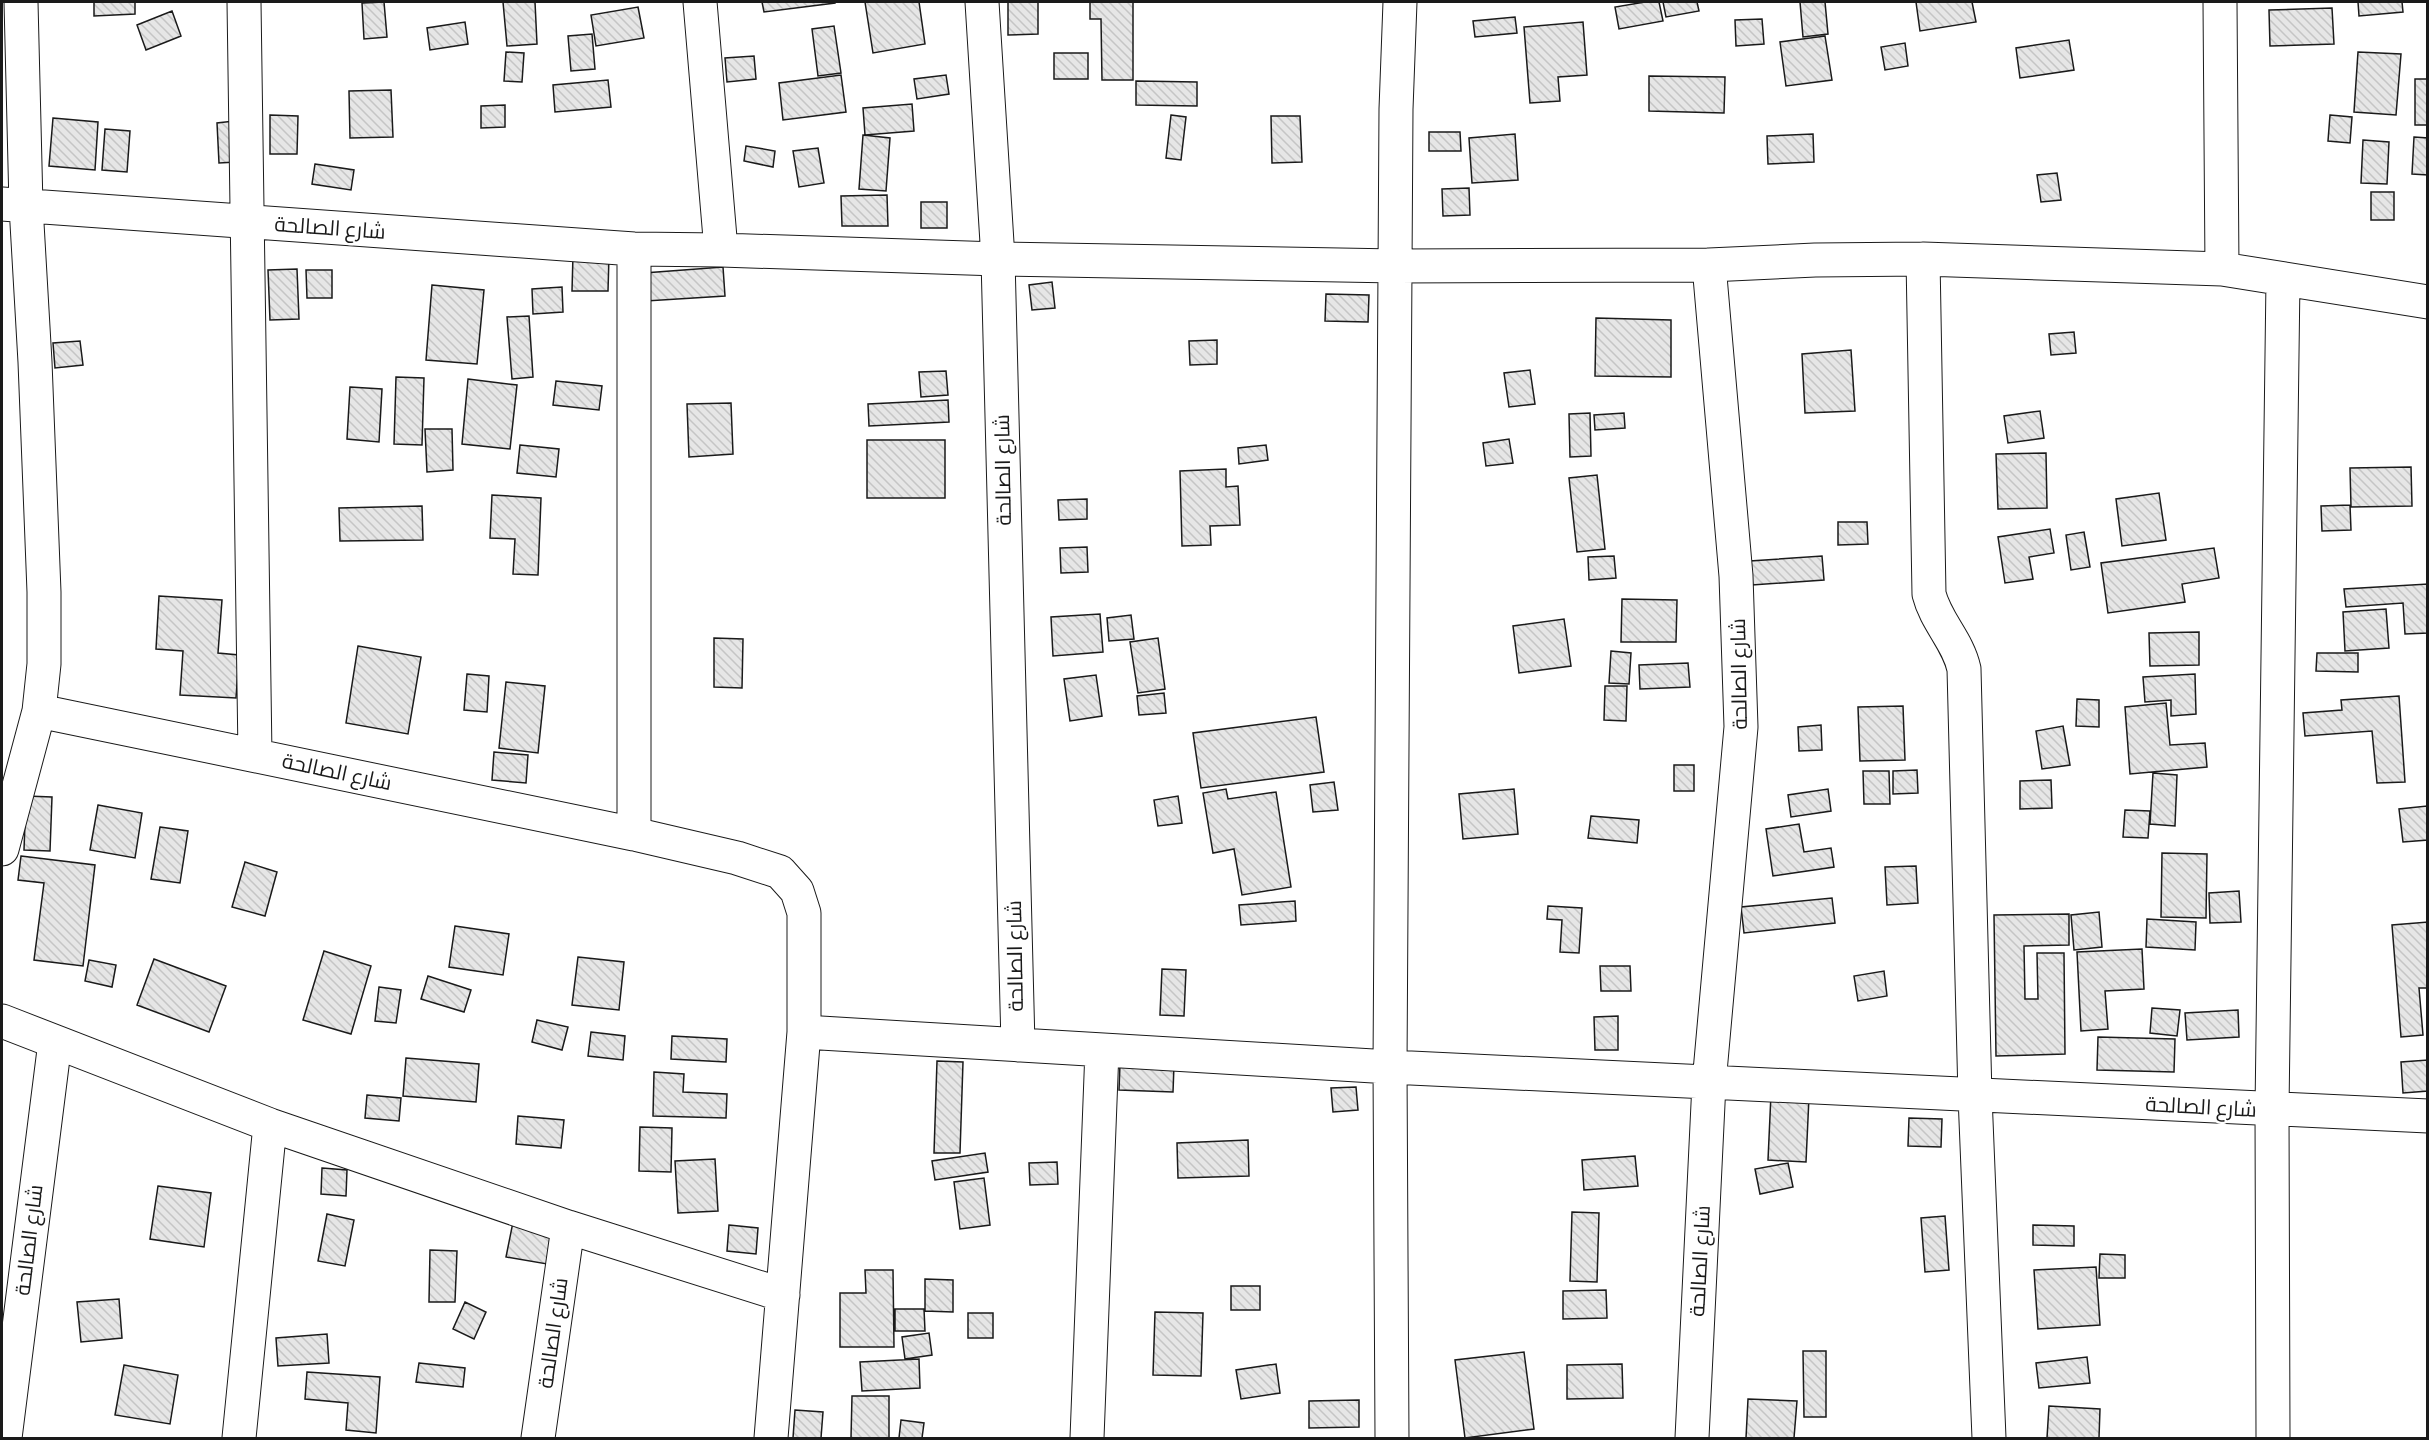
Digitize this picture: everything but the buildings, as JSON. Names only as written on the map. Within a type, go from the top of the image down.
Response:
[{"type":"street","points":[[2,849],[39,711],[44,664],[44,592],[35,362],[14,205],[21,2]]},
{"type":"street","points":[[244,2],[255,755]]},
{"type":"street","points":[[700,2],[721,250]]},
{"type":"street","points":[[982,2],[998,259],[1396,266],[1709,266],[1815,260],[1923,259],[2222,269],[2427,302]]},
{"type":"street","points":[[1392,1438],[1390,1067],[1396,109],[1400,2]]},
{"type":"street","points":[[2220,2],[2222,269]]},
{"type":"street","name":"شارع الصالحة","points":[[14,205],[634,249],[998,259],[1018,1045]]},
{"type":"street","points":[[634,249],[634,834]]},
{"type":"street","points":[[1923,259],[1929,594],[1933,611],[1961,654],[1965,669],[1975,1096],[1989,1438]]},
{"type":"street","name":"شارع الصالحة","points":[[1692,1438],[1709,1083],[1741,727],[1737,576],[1709,266]]},
{"type":"street","points":[[2273,1438],[2272,1110],[2283,279]]},
{"type":"street","name":"شارع الصالحة","points":[[39,711],[634,834],[737,858],[780,872],[797,891],[804,913],[804,1032],[771,1438]]},
{"type":"street","points":[[2,1021],[270,1125],[568,1227],[783,1295]]},
{"type":"street","name":"شارع الصالحة","points":[[804,1032],[1390,1067],[2427,1116]]},
{"type":"street","name":"شارع الصالحة","points":[[5,1438],[55,1042]]},
{"type":"street","points":[[1087,1438],[1102,1050]]},
{"type":"street","points":[[239,1438],[270,1125]]},
{"type":"street","name":"شارع الصالحة","points":[[538,1438],[568,1227]]}]
